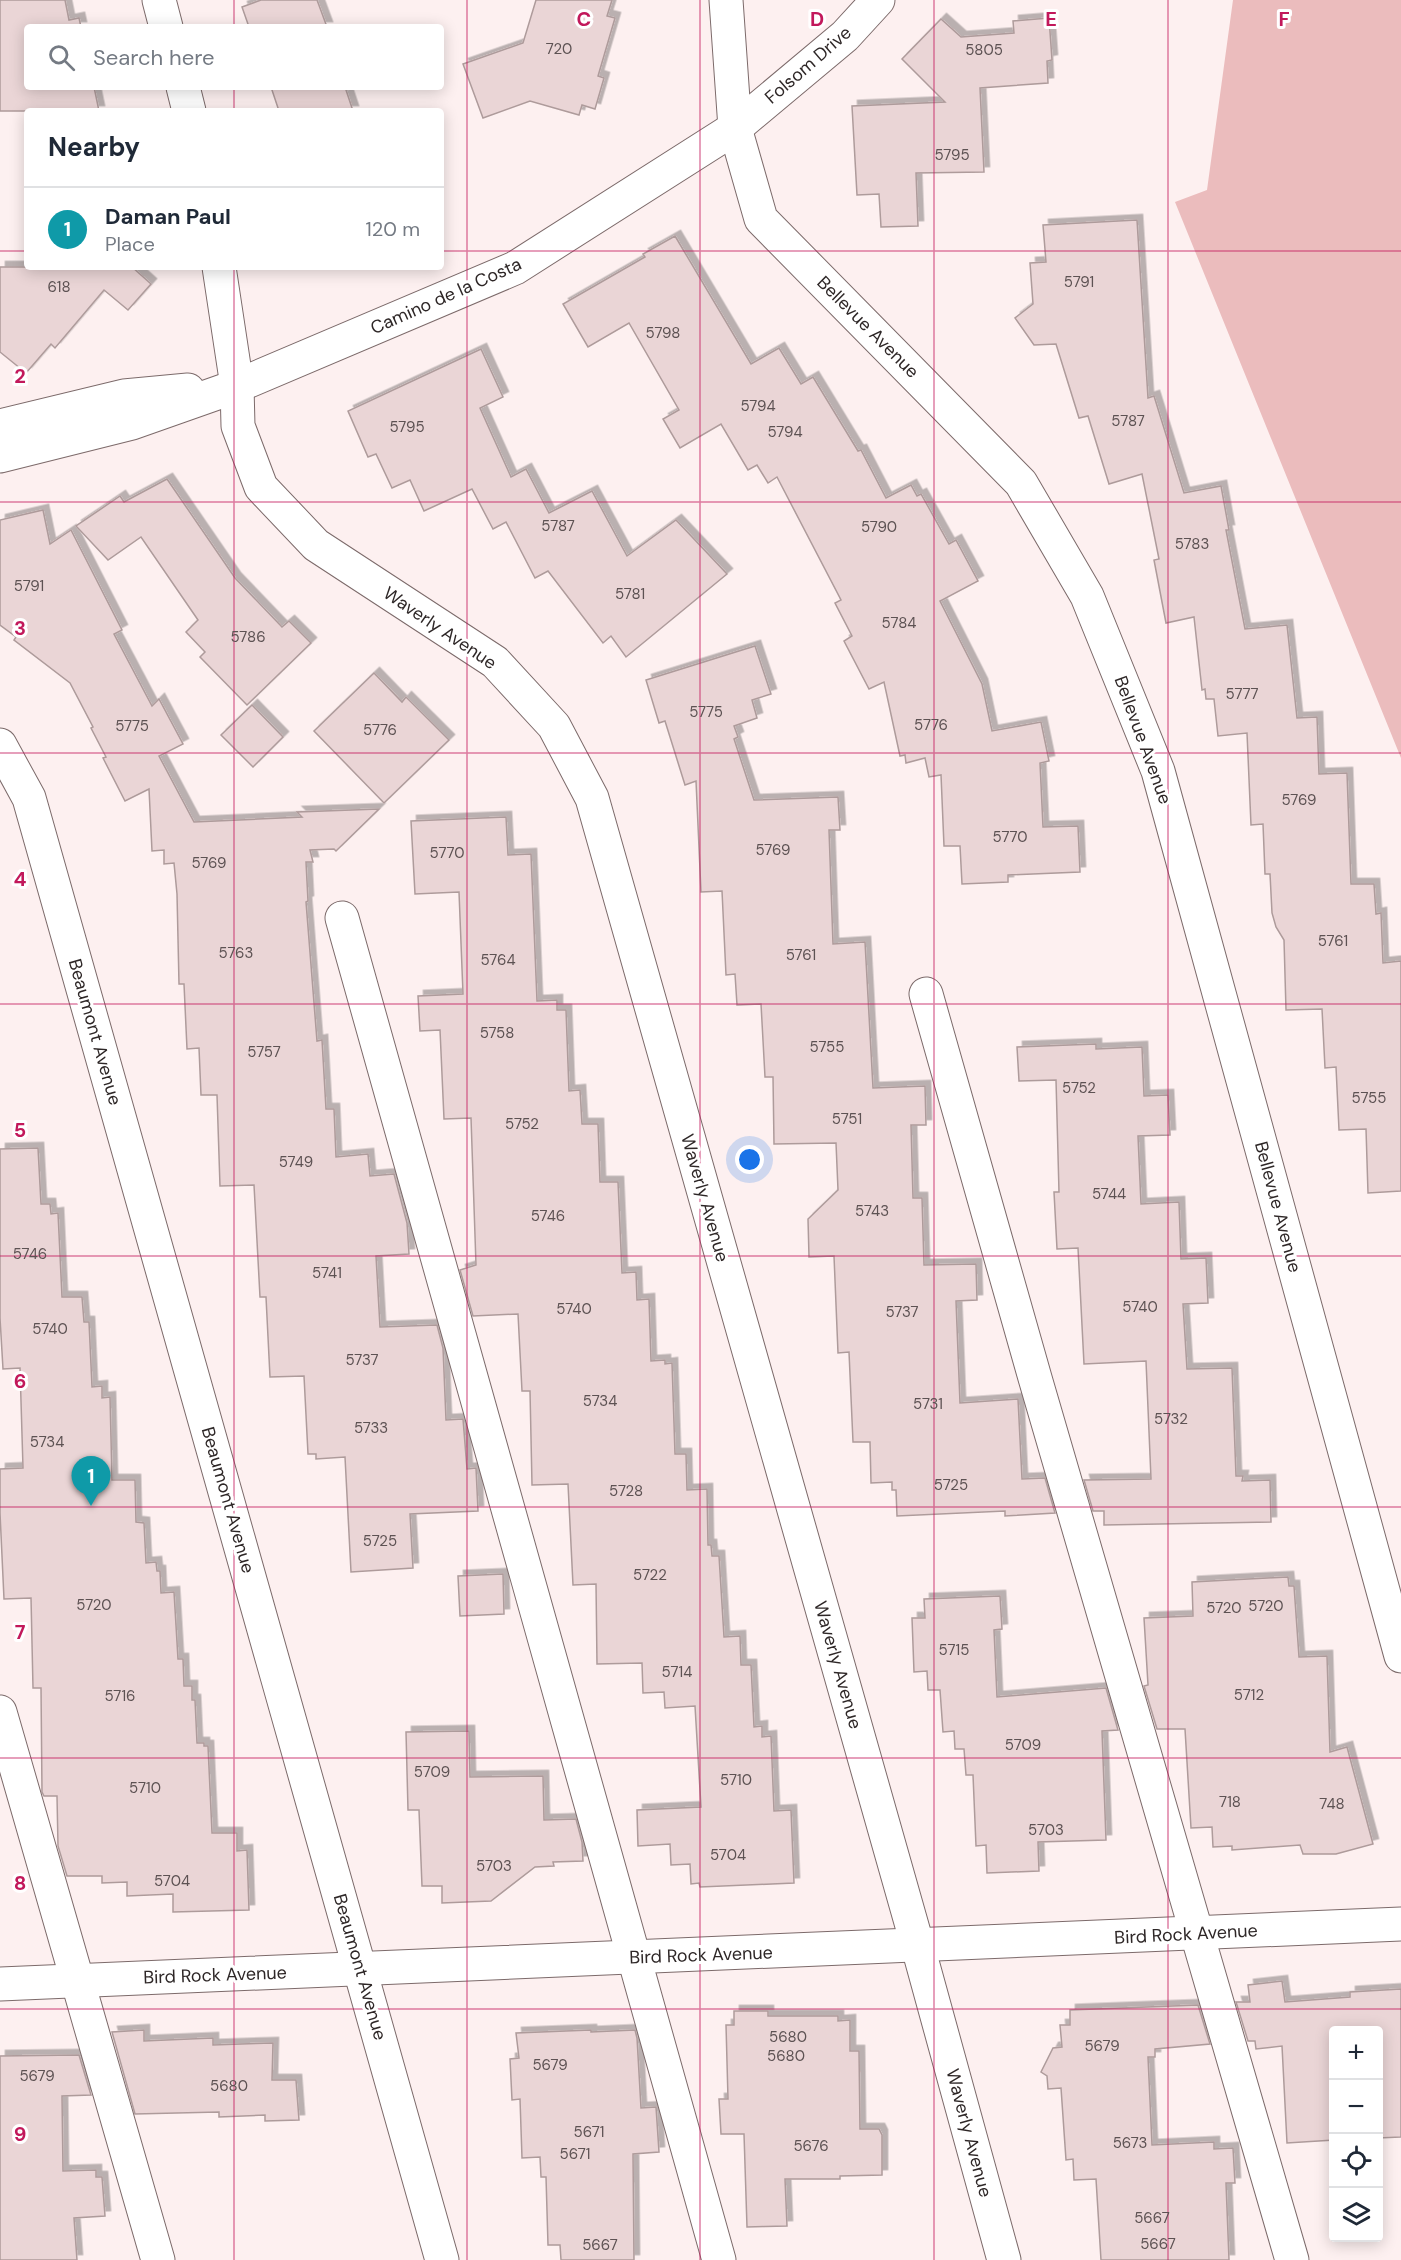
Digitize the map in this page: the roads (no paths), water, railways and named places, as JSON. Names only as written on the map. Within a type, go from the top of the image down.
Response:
[{"type":"street","points":[[159,0],[165,24]]},
{"type":"street","name":"Bellevue Avenue","points":[[726,0],[735,128],[761,219],[1021,483],[1087,596],[1158,771],[1401,1656]]},
{"type":"street","name":"Folsom Drive","points":[[735,128],[845,36],[878,0]]},
{"type":"street","points":[[184,90],[188,108]]},
{"type":"street","name":"Camino de la Costa","points":[[0,456],[132,423],[237,386],[515,268],[735,128]]},
{"type":"street","name":"Waverly Avenue","points":[[219,270],[237,386],[238,426],[261,487],[316,544],[495,663],[554,726],[592,798],[918,1947],[1004,2260]]},
{"type":"street","name":"Camino de la Costa","points":[[0,426],[124,396],[237,386]]},
{"type":"street","name":"Beaumont Avenue","points":[[0,745],[29,798],[442,2260]]},
{"type":"street","points":[[342,918],[719,2260]]},
{"type":"street","points":[[926,994],[1292,2260]]},
{"type":"street","points":[[0,1712],[158,2260]]},
{"type":"street","name":"Bird Rock Avenue","points":[[0,1984],[918,1947],[1401,1924]]},
{"type":"place","name":"Daman Paul","points":[[91,1506]]}]
